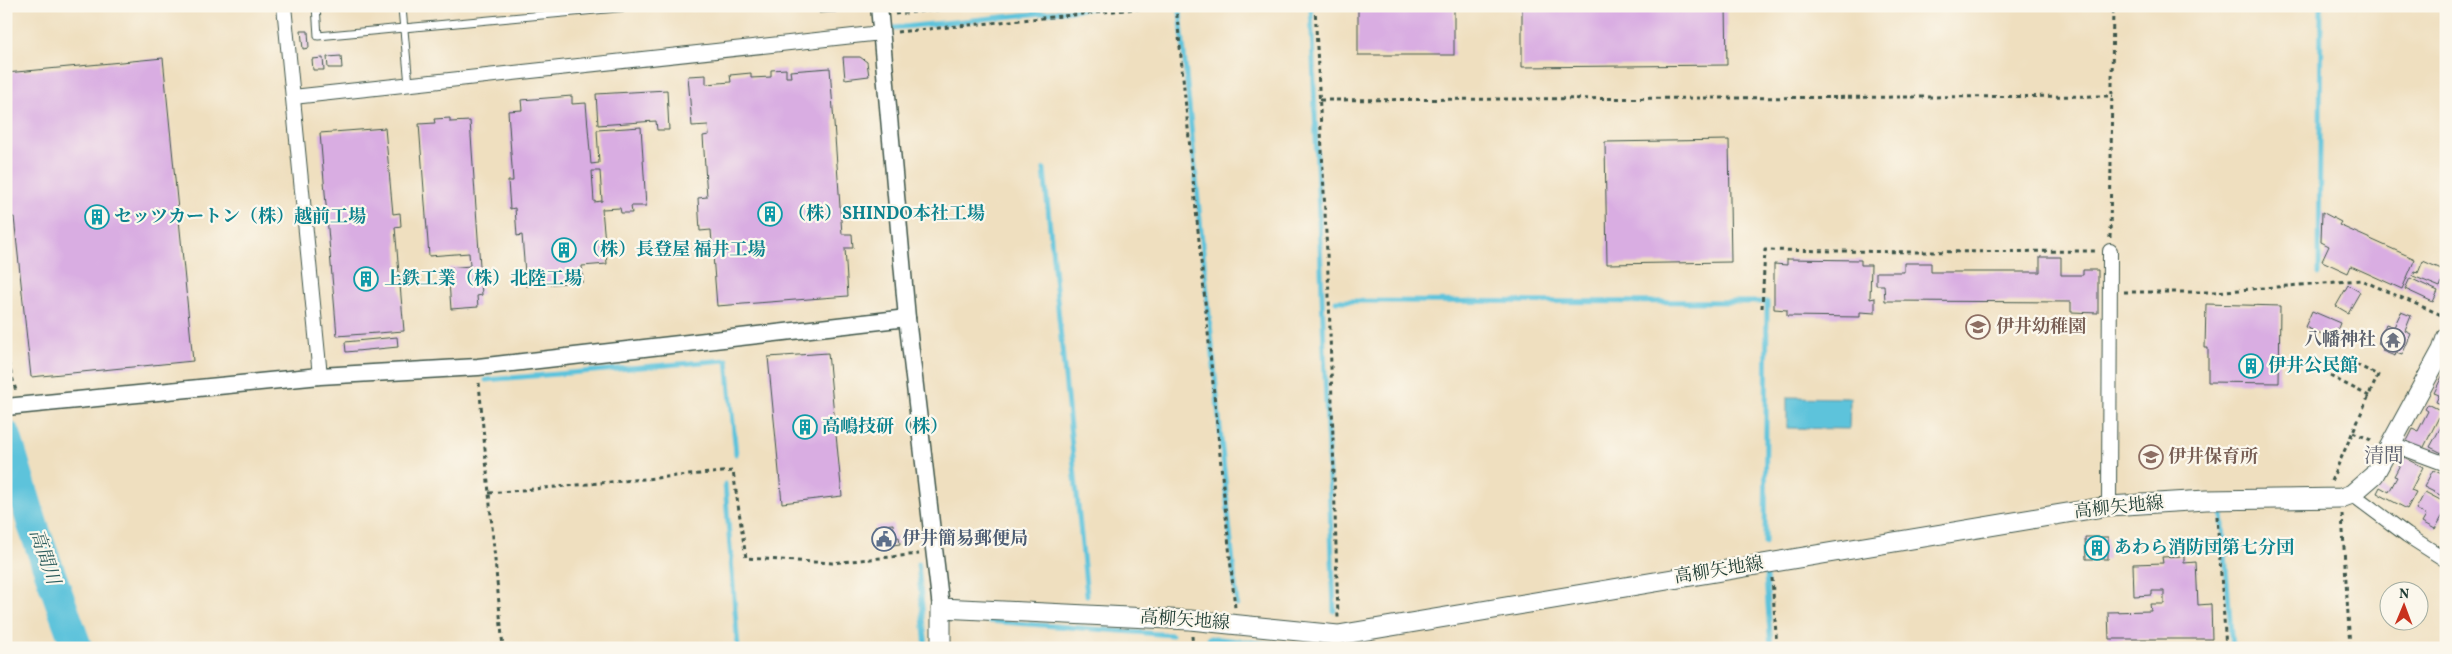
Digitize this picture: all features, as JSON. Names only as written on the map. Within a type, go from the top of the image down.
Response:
[{"type":"main road","points":[[2341,492],[2374,475],[2385,443],[2446,338]]},
{"type":"main road","name":"高柳矢地線","points":[[941,608],[1190,620],[1338,635],[2110,506],[2341,492]]},
{"type":"main road","points":[[941,608],[941,648]]},
{"type":"street","points":[[284,6],[320,376]]},
{"type":"street","points":[[879,11],[907,318],[941,608]]},
{"type":"street","points":[[293,97],[881,33]]},
{"type":"street","points":[[2110,251],[2110,506]]},
{"type":"street","points":[[13,407],[320,376],[478,367],[907,318]]},
{"type":"street","points":[[2385,443],[2446,464]]},
{"type":"street","points":[[2341,492],[2446,560]]},
{"type":"lane","points":[[316,6],[318,36],[639,6]]},
{"type":"lane","points":[[402,8],[409,85]]},
{"type":"path","points":[[879,11],[977,6]]},
{"type":"path","points":[[881,33],[1166,6]]},
{"type":"path","points":[[1176,6],[1236,625]]},
{"type":"path","points":[[1315,6],[1329,305],[1338,635]]},
{"type":"path","points":[[1762,308],[1765,250],[1915,252],[2110,251],[2113,6]]},
{"type":"path","points":[[1320,100],[2113,96]]},
{"type":"path","points":[[2109,292],[2214,292],[2361,280],[2446,317]]},
{"type":"path","points":[[6,355],[13,407]]},
{"type":"path","points":[[2350,648],[2341,492],[2353,432],[2378,375],[2353,363]]},
{"type":"path","points":[[478,367],[503,648]]},
{"type":"path","points":[[2330,376],[2369,396]]},
{"type":"path","points":[[2353,432],[2385,443]]},
{"type":"path","points":[[489,493],[733,471],[746,558],[832,563],[935,552]]},
{"type":"path","points":[[2216,500],[2226,648]]},
{"type":"path","points":[[1770,563],[1777,648]]},
{"type":"water","points":[[1787,397],[1850,398],[1849,429],[1787,428]]},
{"type":"building","points":[[818,6],[836,6],[836,12],[819,13]]},
{"type":"building","points":[[1358,6],[1454,6],[1454,55],[1358,55]]},
{"type":"building","points":[[1522,6],[1726,6],[1727,65],[1522,67]]},
{"type":"building","points":[[301,31],[308,31],[309,48],[303,49]]},
{"type":"building","points":[[341,56],[342,68],[328,68],[327,57]]},
{"type":"building","points":[[843,57],[860,57],[867,62],[869,76],[845,79]]},
{"type":"building","name":"セッツカートン（株）越前工場","points":[[163,58],[193,361],[31,377],[14,217],[6,218],[6,73]]},
{"type":"building","points":[[323,58],[324,70],[313,70],[312,59]]},
{"type":"building","name":"（株）SHINDO本社工場","points":[[830,68],[842,234],[852,234],[853,248],[845,248],[848,296],[717,306],[711,230],[700,231],[698,198],[707,197],[703,136],[709,135],[708,125],[692,126],[688,76],[706,75],[706,84],[731,82],[730,75],[751,73],[751,78],[771,77],[771,70],[786,69],[786,77],[791,77],[790,71]]},
{"type":"building","points":[[667,90],[669,130],[657,130],[656,121],[598,125],[596,94]]},
{"type":"building","points":[[572,96],[572,104],[586,103],[591,164],[599,163],[597,130],[641,127],[646,206],[631,206],[632,213],[621,213],[620,208],[602,209],[607,264],[582,266],[583,282],[526,286],[522,235],[517,236],[515,208],[510,209],[508,181],[513,181],[508,111],[522,110],[521,100]],"holes":[[[592,171],[600,171],[602,201],[594,202]]]},
{"type":"building","points":[[450,118],[450,122],[470,121],[482,295],[477,296],[478,307],[451,309],[448,268],[470,266],[469,253],[429,256],[419,124],[435,123],[434,119]]},
{"type":"building","name":"上鉄工業（株）北陸工場","points":[[385,128],[393,214],[400,213],[401,226],[395,227],[404,331],[337,336],[320,133]]},
{"type":"building","points":[[1729,140],[1731,262],[1607,264],[1605,142]]},
{"type":"building","points":[[2322,212],[2341,222],[2339,225],[2415,259],[2402,289],[2351,266],[2348,273],[2322,261],[2329,246],[2321,242]]},
{"type":"building","points":[[2040,257],[2061,257],[2061,275],[2083,275],[2083,270],[2098,270],[2098,313],[2071,312],[2071,302],[1885,301],[1884,285],[1876,285],[1876,272],[1904,272],[1904,263],[1931,263],[1931,272],[2040,272]]},
{"type":"building","points":[[1787,259],[1861,260],[1861,265],[1871,265],[1870,299],[1875,298],[1875,313],[1860,312],[1860,317],[1787,316],[1787,310],[1774,309],[1774,264],[1787,265]]},
{"type":"building","points":[[2423,261],[2446,271],[2440,287],[2413,276],[2415,272],[2418,273]]},
{"type":"building","points":[[2410,278],[2438,291],[2433,302],[2405,289]]},
{"type":"building","points":[[2348,285],[2360,292],[2348,313],[2336,306]]},
{"type":"building","points":[[2206,304],[2280,306],[2279,383],[2208,382],[2208,348],[2205,348]]},
{"type":"building","points":[[2312,311],[2340,323],[2334,339],[2305,327]]},
{"type":"building","points":[[2401,312],[2411,316],[2405,331],[2411,334],[2402,355],[2396,353],[2395,356],[2382,351],[2384,346],[2378,344],[2386,324],[2394,327]]},
{"type":"building","points":[[397,337],[398,347],[346,352],[345,342]]},
{"type":"building","name":"高嶋技研（株）","points":[[828,353],[842,496],[782,503],[768,357]]},
{"type":"building","points":[[2446,368],[2446,406],[2436,402],[2439,395],[2434,393]]},
{"type":"building","points":[[2428,404],[2442,411],[2423,449],[2407,441],[2413,429],[2418,431],[2428,411],[2425,409]]},
{"type":"building","points":[[2443,423],[2446,425],[2446,455],[2430,447]]},
{"type":"building","points":[[2404,457],[2423,467],[2411,490],[2416,492],[2407,509],[2377,493],[2380,487],[2389,492],[2397,477],[2394,476]]},
{"type":"building","points":[[2433,470],[2446,476],[2446,498],[2424,487]]},
{"type":"building","points":[[2425,492],[2446,503],[2446,510],[2435,529],[2422,522],[2426,515],[2416,509]]},
{"type":"building","name":"伊井簡易郵便局","points":[[893,524],[894,538],[899,537],[900,544],[878,547],[875,526]]},
{"type":"building","name":"あわら消防団第七分団","points":[[2085,537],[2108,537],[2108,559],[2086,559]]},
{"type":"building","points":[[2184,556],[2184,563],[2196,562],[2198,605],[2211,604],[2212,639],[2109,639],[2108,612],[2151,611],[2150,604],[2164,604],[2164,591],[2152,591],[2152,595],[2134,596],[2133,564],[2163,563],[2162,557]]},
{"type":"waterway","points":[[893,28],[1113,6]]},
{"type":"waterway","points":[[1311,6],[1334,611]]},
{"type":"waterway","points":[[2319,274],[2321,6]]},
{"type":"waterway","points":[[1180,11],[1237,605]]},
{"type":"waterway","points":[[1044,169],[1087,595]]},
{"type":"waterway","points":[[1336,301],[1767,302],[1765,543]]},
{"type":"waterway","points":[[486,380],[727,360],[736,454]]},
{"type":"waterway","name":"高間川","points":[[6,436],[33,526],[77,648]]},
{"type":"waterway","points":[[725,484],[738,648]]},
{"type":"waterway","points":[[2222,512],[2232,648]]},
{"type":"waterway","points":[[918,564],[926,648]]},
{"type":"waterway","points":[[1766,576],[1771,648]]},
{"type":"waterway","points":[[988,621],[1172,635]]},
{"type":"waterway","points":[[1209,638],[1310,648]]},
{"type":"waterway","points":[[1314,648],[1320,648]]},
{"type":"place","name":"（株）SHINDO本社工場","points":[[770,214]]},
{"type":"place","name":"セッツカートン（株）越前工場","points":[[97,217]]},
{"type":"place","name":"（株）長登屋 福井工場","points":[[564,250]]},
{"type":"place","name":"上鉄工業（株）北陸工場","points":[[366,279]]},
{"type":"place","name":"伊井幼稚園","points":[[1978,327]]},
{"type":"place","name":"八幡神社","points":[[2393,340]]},
{"type":"place","name":"伊井公民館","points":[[2251,366]]},
{"type":"place","name":"高嶋技研（株）","points":[[805,427]]},
{"type":"place","name":"伊井保育所","points":[[2151,457]]},
{"type":"place","name":"伊井簡易郵便局","points":[[884,539]]},
{"type":"place","name":"あわら消防団第七分団","points":[[2097,548]]},
{"type":"district","name":"清間","points":[[2384,457]]}]
